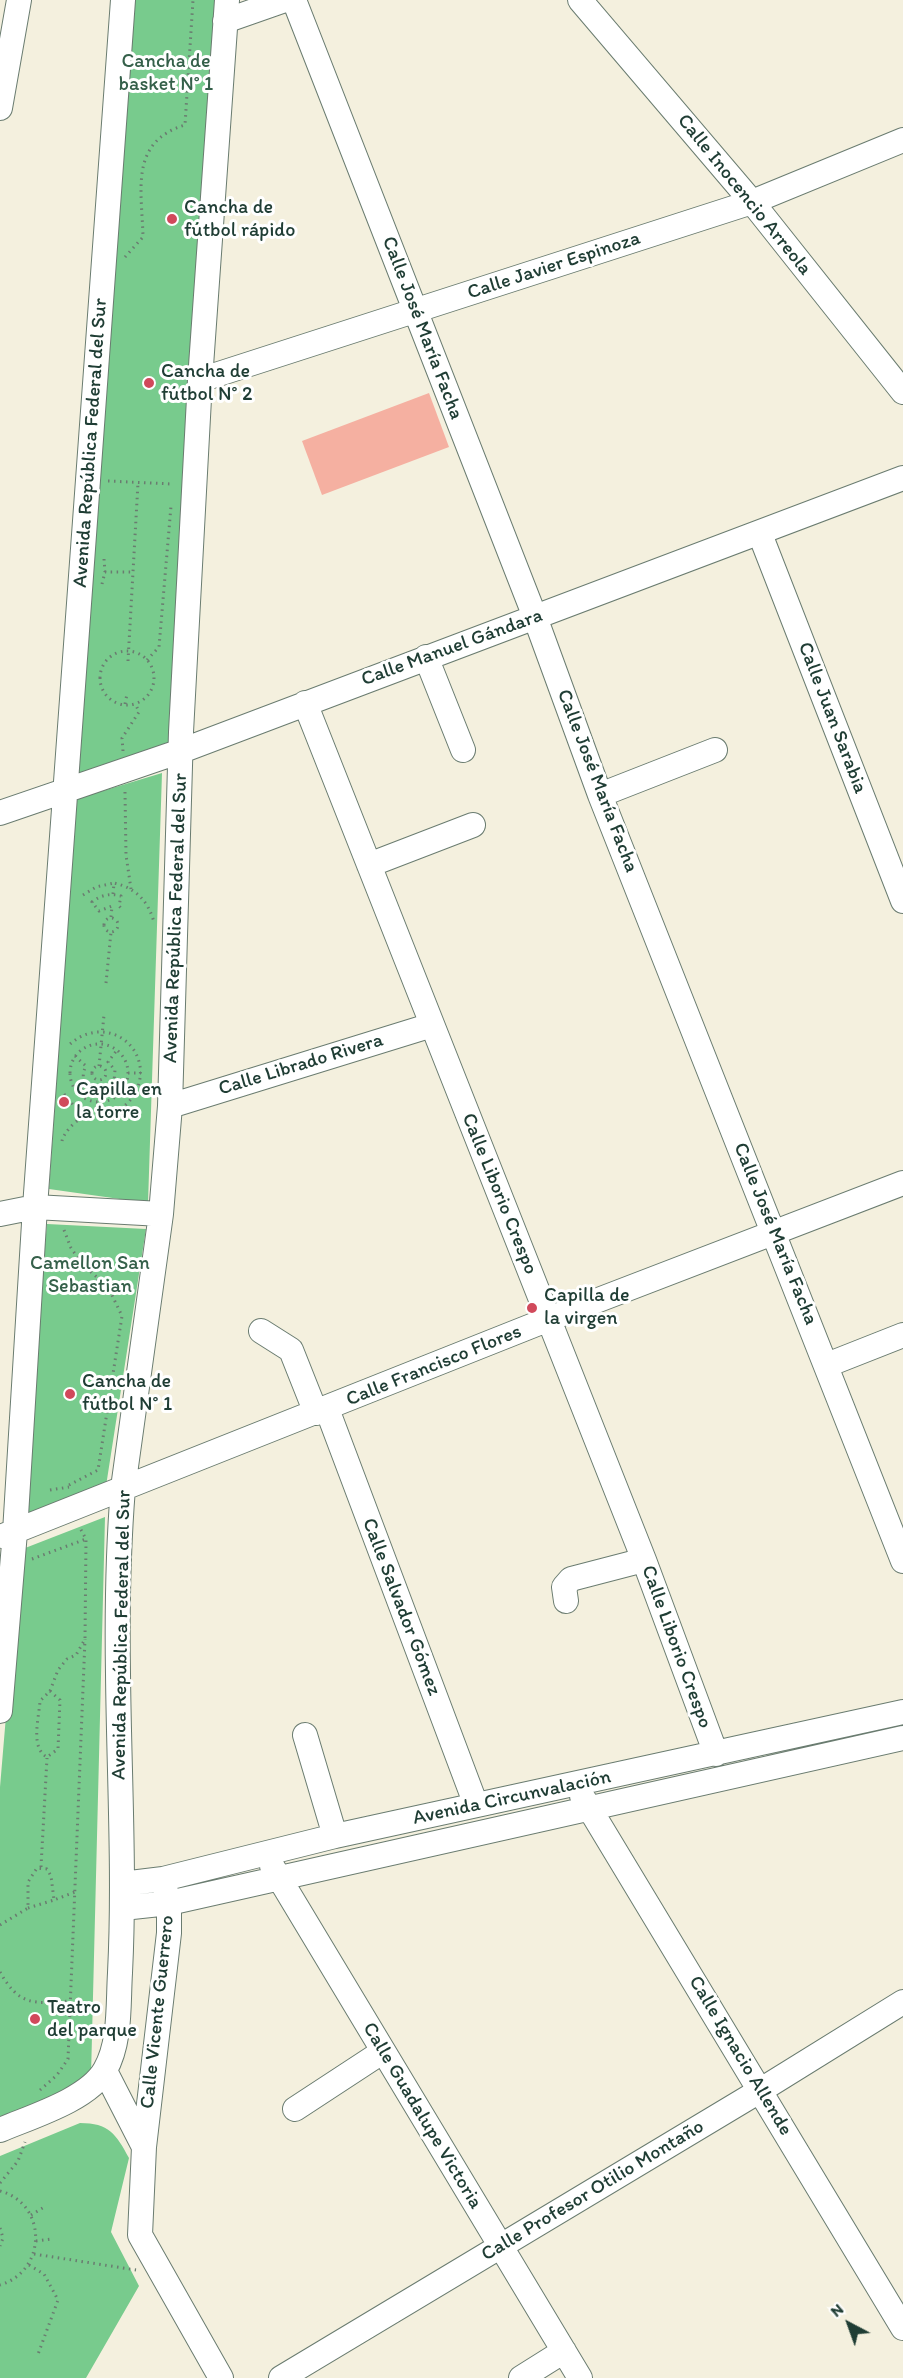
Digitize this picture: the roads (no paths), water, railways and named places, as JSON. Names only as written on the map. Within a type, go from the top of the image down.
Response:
[{"type":"street","points":[[0,108],[19,0]]},
{"type":"street","name":"Avenida República Federal del Sur","points":[[0,1712],[8,1535],[35,1207],[123,0]]},
{"type":"street","points":[[226,10],[285,0]]},
{"type":"street","name":"Calle José María Facha","points":[[294,0],[535,617],[600,795],[901,1550]]},
{"type":"street","name":"Calle Inocencio Arreola","points":[[580,0],[752,202],[903,392]]},
{"type":"street","name":"Avenida República Federal del Sur","points":[[105,2071],[114,2048],[117,2025],[123,1908],[118,1673],[123,1488],[160,1214],[170,1106],[181,751],[200,380],[226,10]]},
{"type":"street","name":"Calle Javier Espinoza","points":[[200,380],[752,202],[903,140]]},
{"type":"street","name":"Calle Manuel Gándara","points":[[0,813],[181,751],[426,657],[760,534],[903,478]]},
{"type":"street","name":"Calle Juan Sarabia","points":[[760,534],[903,901]]},
{"type":"street","points":[[426,657],[463,750]]},
{"type":"street","name":"Calle Liborio Crespo","points":[[305,703],[644,1560],[716,1754]]},
{"type":"street","points":[[600,795],[715,750]]},
{"type":"street","points":[[369,865],[473,825]]},
{"type":"street","name":"Calle Librado Rivera","points":[[170,1106],[432,1025]]},
{"type":"street","name":"Calle Francisco Flores","points":[[8,1535],[549,1319],[903,1184]]},
{"type":"street","points":[[0,1214],[35,1207],[160,1214]]},
{"type":"street","name":"Calle Salvador Gómez","points":[[261,1331],[291,1350],[321,1411],[476,1805]]},
{"type":"street","points":[[827,1365],[903,1335]]},
{"type":"street","points":[[566,1601],[564,1587],[571,1579],[644,1560]]},
{"type":"street","name":"Avenida Circunvalación","points":[[122,1884],[163,1879],[335,1836],[903,1712]]},
{"type":"street","points":[[305,1735],[335,1836]]},
{"type":"street","name":"Avenida Circunvalación","points":[[123,1908],[169,1903],[903,1738]]},
{"type":"street","name":"Calle Ignacio Allende","points":[[574,1784],[903,2328]]},
{"type":"street","points":[[416,1820],[426,1844]]},
{"type":"street","name":"Calle Guadalupe Victoria","points":[[264,1853],[580,2378]]},
{"type":"street","name":"Calle Vicente Guerrero","points":[[163,1879],[169,1903],[169,1933],[144,2147],[140,2235],[221,2378]]},
{"type":"street","name":"Calle Profesor Otilio Montaño","points":[[281,2378],[761,2090],[903,2002]]},
{"type":"street","points":[[295,2109],[382,2052]]},
{"type":"street","points":[[0,2130],[74,2097],[105,2071]]},
{"type":"street","name":"Calle Vicente Guerrero","points":[[105,2071],[144,2147]]},
{"type":"street","points":[[521,2378],[564,2351]]},
{"type":"place","name":"Cancha de fútbol rápido","points":[[172,219]]},
{"type":"place","name":"Cancha de fútbol N° 2","points":[[149,383]]},
{"type":"place","name":"Capilla en la torre","points":[[64,1102]]},
{"type":"place","name":"Capilla de la virgen","points":[[532,1308]]},
{"type":"place","name":"Cancha de fútbol N° 1","points":[[70,1394]]},
{"type":"place","name":"Teatro del parque","points":[[35,2019]]},
{"type":"park label","name":"Cancha de basket N° 1","points":[[166,74]]},
{"type":"park label","name":"Camellon San Sebastian","points":[[90,1276]]}]
